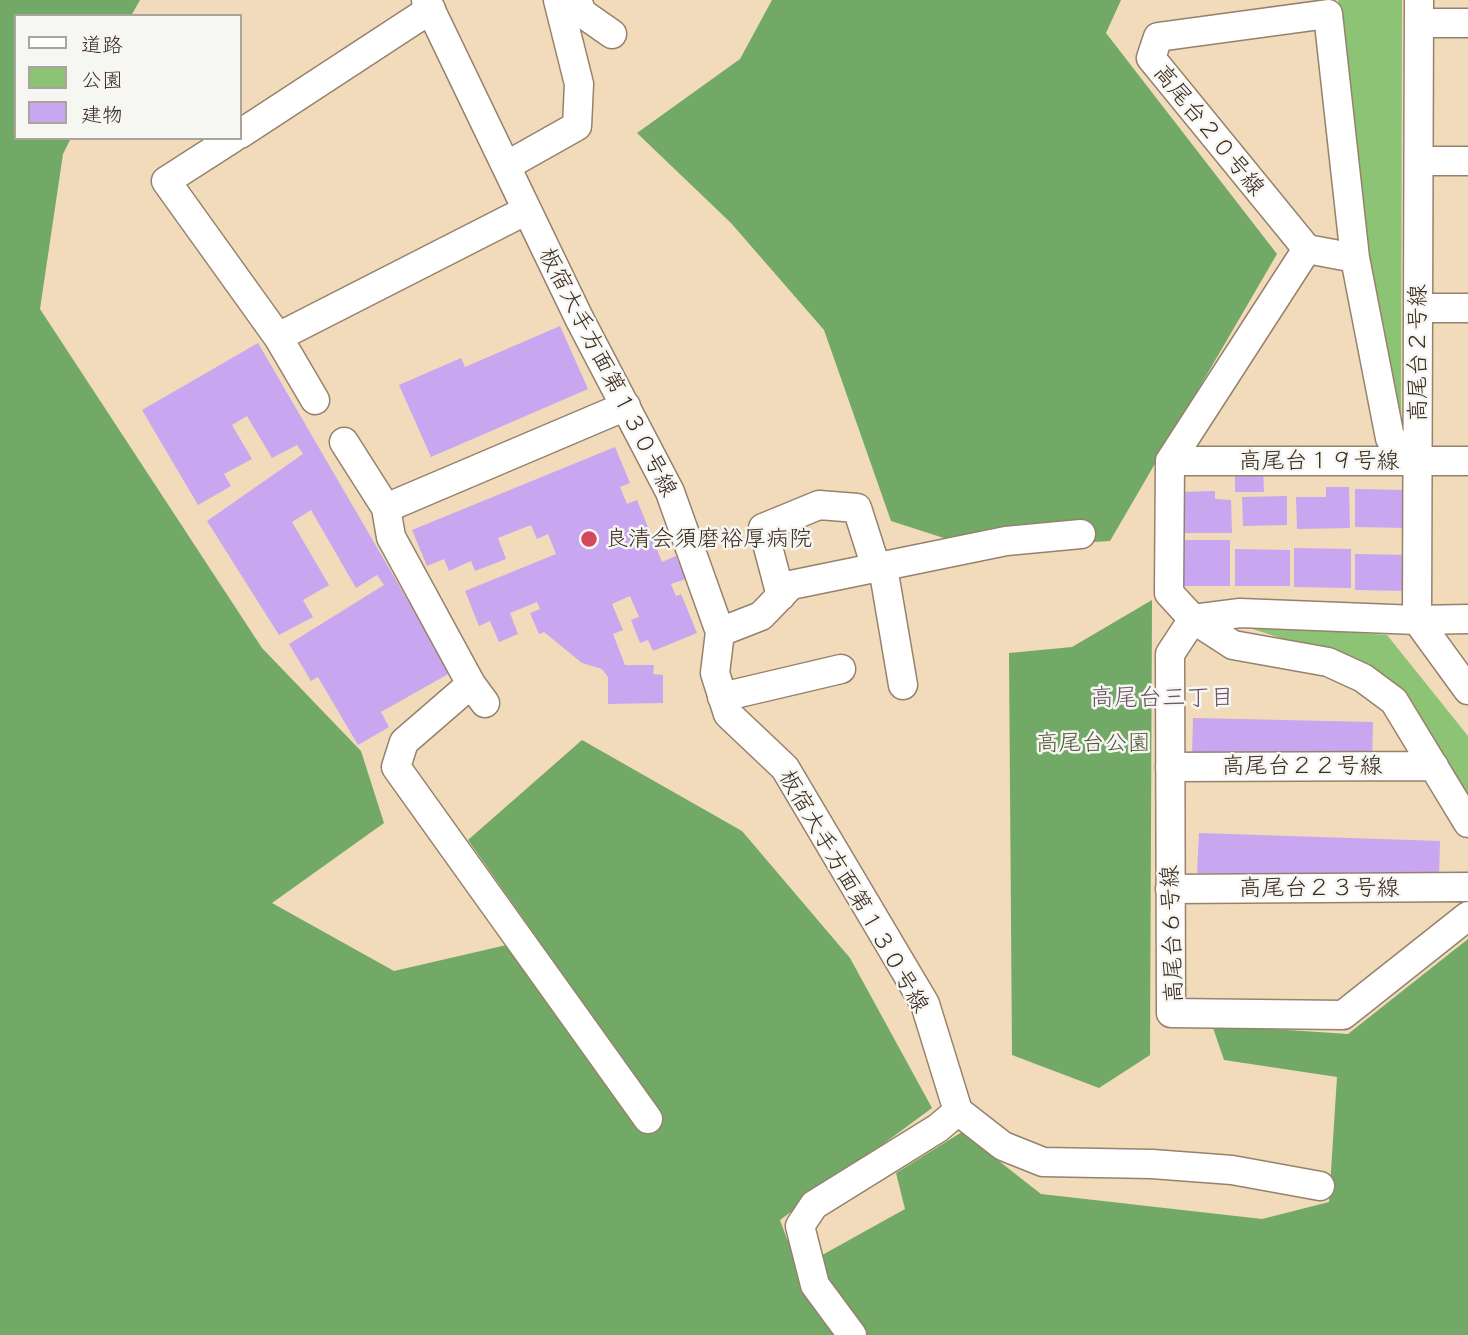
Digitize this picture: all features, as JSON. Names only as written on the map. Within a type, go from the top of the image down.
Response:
[{"type":"street","points":[[506,166],[577,126],[579,84],[558,0]]},
{"type":"street","points":[[577,0],[582,13],[612,34]]},
{"type":"street","points":[[242,133],[428,5]]},
{"type":"street","name":"板宿大手方面第１３０号線","points":[[428,5],[527,210],[670,492],[720,632],[715,673],[728,714],[785,768],[925,1004],[958,1111]]},
{"type":"street","points":[[1420,12],[1468,23]]},
{"type":"street","name":"高尾台２号線","points":[[1417,620],[1420,12]]},
{"type":"street","name":"高尾台２０号線","points":[[1307,249],[1151,58],[1158,37],[1328,14],[1354,258],[1390,438],[1418,461]]},
{"type":"street","points":[[230,140],[166,181],[278,337],[315,400]]},
{"type":"street","points":[[1419,161],[1468,162]]},
{"type":"street","points":[[278,337],[527,210]]},
{"type":"street","points":[[1354,258],[1307,249],[1170,461],[1169,593],[1193,619],[1233,645],[1328,662],[1363,678],[1394,701],[1468,822]]},
{"type":"street","points":[[1419,308],[1468,308]]},
{"type":"street","points":[[386,508],[626,406]]},
{"type":"street","points":[[344,442],[386,508],[391,537],[478,694],[404,742],[396,767],[648,1119]]},
{"type":"street","name":"高尾台１９号線","points":[[1170,461],[1468,461]]},
{"type":"street","points":[[781,596],[763,528],[818,505],[857,508],[873,558],[885,579],[903,685]]},
{"type":"street","points":[[720,632],[761,616],[791,585],[1006,541],[1081,534]]},
{"type":"street","points":[[1193,619],[1240,613],[1417,620],[1468,619]]},
{"type":"street","name":"高尾台６号線","points":[[1193,619],[1170,654],[1171,1013],[1343,1015],[1468,916]]},
{"type":"street","points":[[1417,620],[1468,690]]},
{"type":"street","points":[[722,697],[841,669]]},
{"type":"street","name":"高尾台２２号線","points":[[1170,767],[1434,766]]},
{"type":"street","name":"高尾台２３号線","points":[[1170,889],[1468,887]]},
{"type":"street","points":[[852,1335],[815,1285],[800,1226],[814,1205],[938,1128],[958,1111],[1003,1146],[1043,1162],[1152,1164],[1232,1170],[1320,1186]]},
{"type":"green space","points":[[0,0],[140,0],[132,14],[14,14],[14,140],[70,140],[63,154],[40,309],[262,648],[361,751],[384,823],[272,903],[394,971],[537,938],[468,840],[582,740],[742,831],[850,958],[932,1108],[780,1220],[787,1239],[806,1264],[905,1209],[896,1173],[962,1132],[1041,1194],[1262,1219],[1329,1202],[1337,1077],[1224,1060],[1212,1025],[1348,1034],[1468,939],[1468,1335],[0,1335]]},
{"type":"green space","points":[[772,0],[1121,0],[1106,33],[1277,254],[1110,541],[978,549],[891,521],[824,330],[731,223],[637,133],[740,59]]},
{"type":"green space","points":[[1338,0],[1402,0],[1401,433],[1352,181]]},
{"type":"green space","name":"高尾台公園","points":[[1152,600],[1150,1055],[1099,1088],[1012,1055],[1009,653],[1072,647]]},
{"type":"green space","points":[[1237,624],[1387,635],[1468,736],[1468,804],[1371,667]]},
{"type":"building","points":[[560,326],[588,389],[431,457],[399,385],[461,358],[465,367]]},
{"type":"building","points":[[258,343],[450,673],[381,712],[389,727],[358,745],[318,677],[311,681],[289,644],[384,585],[377,575],[356,588],[311,510],[292,522],[329,585],[303,600],[313,617],[279,635],[207,521],[303,454],[297,445],[272,458],[247,416],[232,425],[252,459],[224,474],[231,486],[198,505],[142,410]]},
{"type":"building","points":[[615,447],[630,483],[620,487],[627,504],[637,500],[662,562],[676,556],[686,579],[671,584],[676,596],[681,594],[697,633],[653,651],[648,640],[640,643],[631,620],[639,617],[630,596],[612,604],[623,630],[613,634],[625,665],[654,665],[653,674],[663,675],[663,703],[608,704],[608,677],[602,669],[582,663],[544,632],[539,634],[530,613],[540,609],[537,602],[510,613],[518,634],[499,642],[490,621],[479,626],[465,591],[556,554],[548,534],[537,539],[531,525],[498,538],[506,559],[475,571],[471,561],[449,571],[444,559],[427,566],[412,530]]},
{"type":"building","points":[[1263,466],[1264,492],[1235,492],[1235,467]]},
{"type":"building","points":[[1326,487],[1349,487],[1350,528],[1297,529],[1296,497],[1326,497]]},
{"type":"building","points":[[1355,489],[1407,490],[1407,528],[1355,527]]},
{"type":"building","points":[[1215,491],[1215,499],[1231,500],[1232,533],[1181,533],[1181,492]]},
{"type":"building","points":[[1287,496],[1287,525],[1243,526],[1242,497]]},
{"type":"building","points":[[1183,540],[1230,540],[1230,586],[1183,586]]},
{"type":"building","points":[[1294,548],[1351,549],[1351,588],[1294,587]]},
{"type":"building","points":[[1235,549],[1290,550],[1290,586],[1235,586]]},
{"type":"building","points":[[1355,554],[1411,555],[1410,591],[1355,590]]},
{"type":"building","points":[[1193,718],[1373,722],[1372,761],[1192,757]]},
{"type":"building","points":[[1199,833],[1440,841],[1439,881],[1197,873]]},
{"type":"place","name":"良清会須磨裕厚病院","points":[[589,539]]},
{"type":"district","name":"高尾台三丁目","points":[[1162,698]]}]
